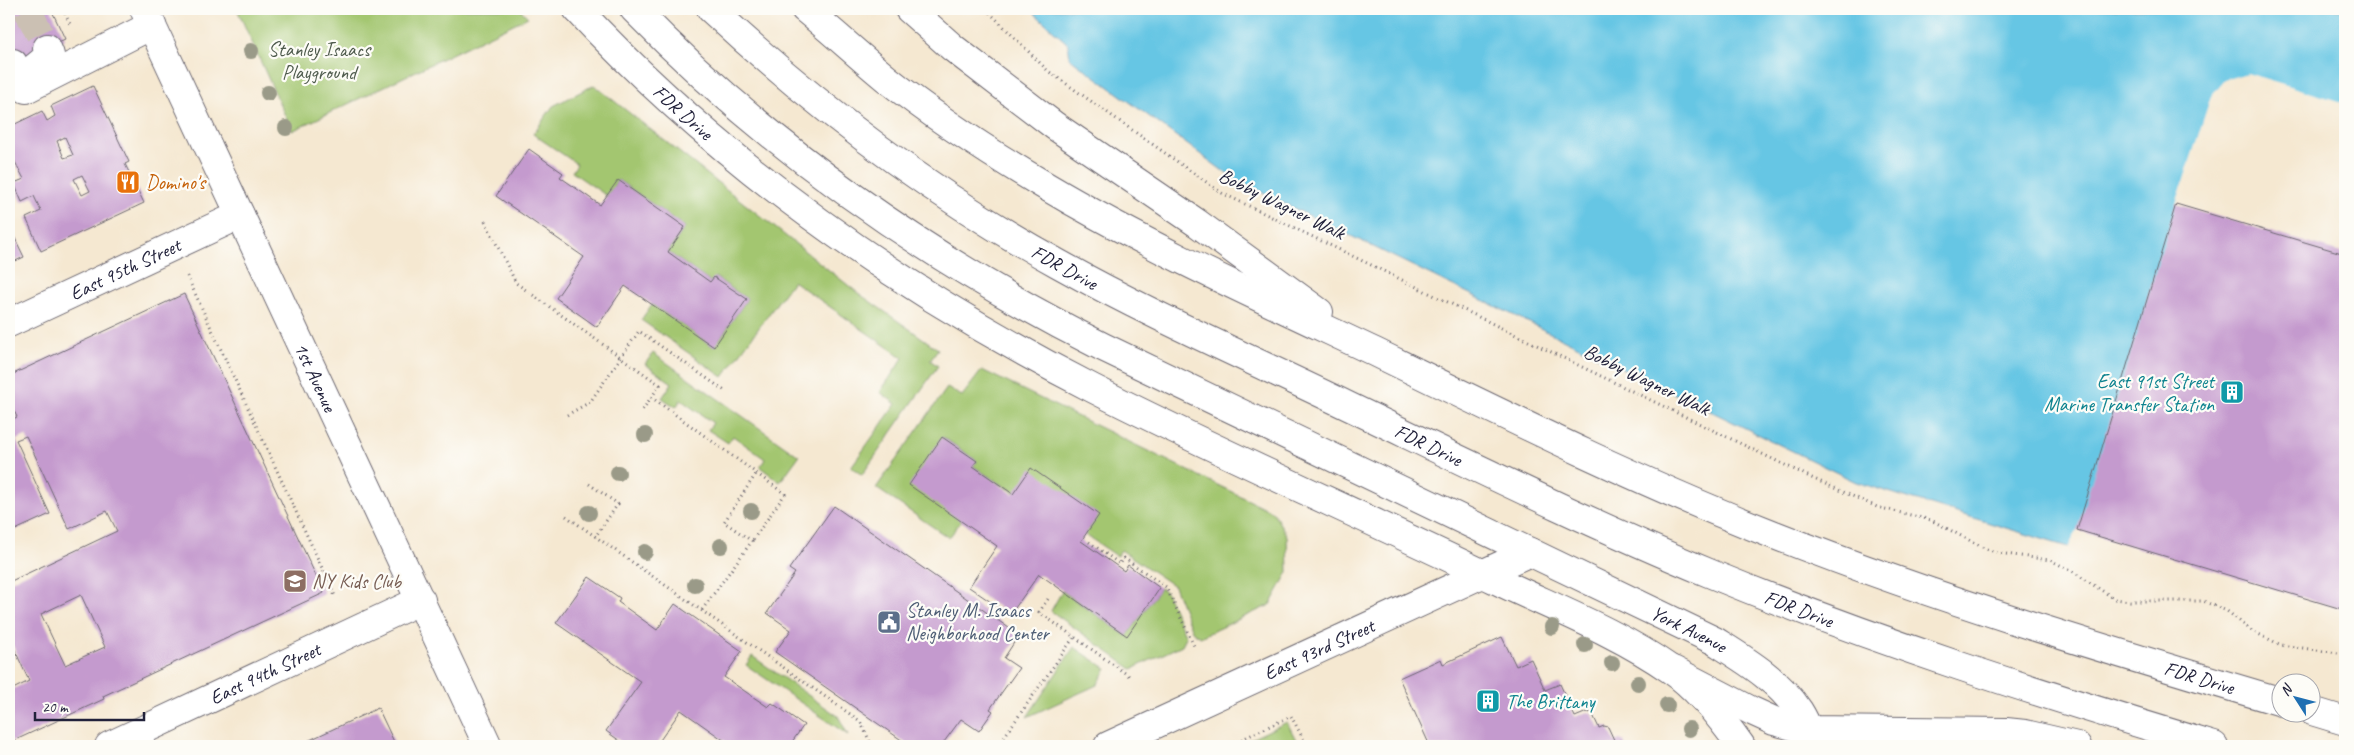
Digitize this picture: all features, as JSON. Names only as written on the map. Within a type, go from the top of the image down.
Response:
[{"type":"main road","name":"FDR Drive","points":[[577,9],[653,86],[743,163],[859,250],[978,326],[1092,388],[1483,574]]},
{"type":"main road","name":"FDR Drive","points":[[711,9],[790,80],[891,158],[1003,232],[1114,294],[1584,519],[1709,573],[1826,620],[1948,664],[2214,746]]},
{"type":"main road","name":"FDR Drive","points":[[805,9],[887,79],[938,116],[1040,183],[1149,245],[1659,487],[1771,534],[1889,578],[2002,616],[2272,699]]},
{"type":"main road","points":[[909,9],[953,48],[1048,121],[1197,223],[1373,352]]},
{"type":"main road","name":"FDR Drive","points":[[636,11],[724,93],[807,163],[950,262],[1047,318],[1103,347],[1530,552]]},
{"type":"main road","points":[[608,42],[636,11]]},
{"type":"main road","points":[[47,48],[50,55],[15,74],[26,89],[148,17]]},
{"type":"main road","name":"1st Avenue","points":[[148,17],[488,746]]},
{"type":"main road","name":"East 95th Street","points":[[9,323],[240,215]]},
{"type":"main road","name":"East 93rd Street","points":[[1108,746],[1530,552]]},
{"type":"main road","name":"York Avenue","points":[[1530,552],[1715,641],[1744,659],[1783,691],[1799,711],[1812,738]]},
{"type":"main road","name":"York Avenue","points":[[1483,574],[1606,633],[1673,670],[1705,702],[1741,746]]},
{"type":"main road","name":"East 94th Street","points":[[109,746],[421,600]]},
{"type":"main road","points":[[1673,670],[1752,711],[1812,738],[1980,732],[2026,734],[2077,746]]},
{"type":"main road","points":[[2322,714],[2345,721]]},
{"type":"main road","points":[[1954,746],[1980,732]]},
{"type":"path","name":"Bobby Wagner Walk","points":[[986,9],[1048,71],[1222,193],[1814,479],[1877,507],[1931,520],[1984,548],[1998,553],[2050,560],[2072,571],[2115,599],[2130,601],[2203,601],[2227,611],[2252,631],[2281,644],[2345,654]]},
{"type":"path","points":[[485,220],[516,283],[660,385],[641,412]]},
{"type":"path","points":[[187,276],[334,596]]},
{"type":"path","points":[[567,415],[590,402],[639,331],[725,391]]},
{"type":"path","points":[[651,397],[785,494],[702,610]]},
{"type":"path","points":[[752,541],[724,522],[756,474]]},
{"type":"path","points":[[589,484],[618,504],[595,537]]},
{"type":"path","points":[[566,516],[860,721],[872,746]]},
{"type":"path","points":[[1089,542],[1120,564],[1124,558],[1166,587],[1195,648]]},
{"type":"path","points":[[1048,599],[1039,612],[1132,678]]},
{"type":"path","points":[[1004,737],[1074,637]]},
{"type":"path","points":[[1228,746],[1291,716],[1307,746]]},
{"type":"green space","name":"Stanley Isaacs Playground","points":[[237,9],[520,9],[528,17],[292,131]]},
{"type":"green space","points":[[594,85],[858,293],[938,349],[930,360],[938,366],[862,475],[851,467],[896,404],[880,392],[903,358],[793,281],[723,377],[641,320],[652,304],[714,347],[747,299],[715,277],[710,282],[668,252],[685,227],[618,180],[607,196],[572,172],[577,164],[533,134],[553,106]]},
{"type":"green space","points":[[653,353],[799,456],[780,482],[760,467],[765,459],[733,436],[728,443],[708,430],[713,423],[681,400],[676,407],[662,398],[672,383],[645,364]]},
{"type":"green space","points":[[982,370],[1273,512],[1287,536],[1288,572],[1270,605],[1200,637],[1192,631],[1174,586],[1121,550],[1117,556],[991,478],[973,466],[977,461],[943,437],[961,521],[949,538],[876,488],[947,388],[962,396]]},
{"type":"green space","points":[[1160,588],[1166,592],[1186,637],[1182,645],[1132,669],[1051,611],[1062,591],[1127,636]]},
{"type":"green space","points":[[1074,647],[1107,669],[1097,685],[1027,717]]},
{"type":"green space","points":[[752,656],[838,716],[848,735],[746,665]]},
{"type":"green space","points":[[1287,722],[1299,746],[1236,746]]},
{"type":"water","points":[[1030,9],[2345,9],[2345,632],[1856,482],[1234,179],[1070,58],[1068,44]]},
{"type":"pier","name":"East 91st Street Marine Transfer Station","points":[[2247,73],[2345,103],[2345,635],[2067,550],[2077,530],[2176,204],[2211,96],[2224,80]]},
{"type":"building","points":[[9,9],[51,9],[65,39],[9,65]]},
{"type":"building","points":[[93,86],[129,162],[125,164],[144,203],[41,251],[26,218],[41,211],[34,196],[22,202],[14,183],[24,179],[14,160],[9,162],[9,127],[42,111],[47,121],[55,116],[51,106]],"holes":[[[65,137],[73,155],[64,158],[57,141]],[[82,175],[90,191],[82,195],[74,179]]]},
{"type":"building","points":[[529,149],[563,173],[560,177],[600,205],[618,180],[685,227],[668,252],[710,282],[714,277],[747,299],[714,347],[625,286],[597,327],[556,298],[584,257],[496,196]]},
{"type":"building","name":"East 91st Street Marine Transfer Station","points":[[2176,204],[2345,254],[2345,610],[2077,530]]},
{"type":"building","points":[[9,231],[12,232],[24,257],[9,264]]},
{"type":"building","points":[[184,294],[324,593],[103,696],[104,699],[9,743],[9,691],[29,681],[9,637],[9,582],[117,531],[107,511],[69,529],[26,436],[16,440],[50,514],[11,532],[9,528],[9,421],[17,417],[11,405],[9,406],[9,376]],"holes":[[[81,595],[105,647],[65,665],[41,614]]]},
{"type":"building","points":[[942,437],[977,461],[973,466],[1013,494],[1031,468],[1099,515],[1081,541],[1124,571],[1128,565],[1160,588],[1127,636],[1039,574],[1010,615],[969,587],[997,546],[909,485]]},
{"type":"building","name":"Stanley M. Isaacs Neighborhood Center","points":[[834,506],[1019,635],[1004,658],[1019,668],[990,709],[993,711],[979,731],[961,719],[941,746],[910,746],[775,652],[791,630],[767,613],[795,573],[789,569]]},
{"type":"building","points":[[589,577],[620,598],[618,602],[657,630],[675,604],[742,651],[724,677],[768,707],[772,703],[804,725],[789,746],[732,746],[681,710],[656,746],[627,746],[606,731],[641,682],[556,623]]},
{"type":"building","name":"The Brittany","points":[[1502,637],[1516,666],[1531,659],[1545,690],[1560,684],[1575,717],[1587,712],[1592,713],[1599,728],[1608,727],[1615,742],[1620,740],[1626,746],[1430,746],[1399,678],[1441,659],[1443,664]]},
{"type":"building","points":[[378,708],[396,746],[297,746]]},
{"type":"tunnel","points":[[27,9],[47,48]]},
{"type":"place","name":"Domino's","points":[[128,182]]},
{"type":"place","name":"East 91st Street Marine Transfer Station","points":[[2232,392]]},
{"type":"place","name":"NY Kids Club","points":[[295,581]]},
{"type":"place","name":"Stanley M. Isaacs Neighborhood Center","points":[[889,622]]},
{"type":"place","name":"The Brittany","points":[[1488,701]]}]
